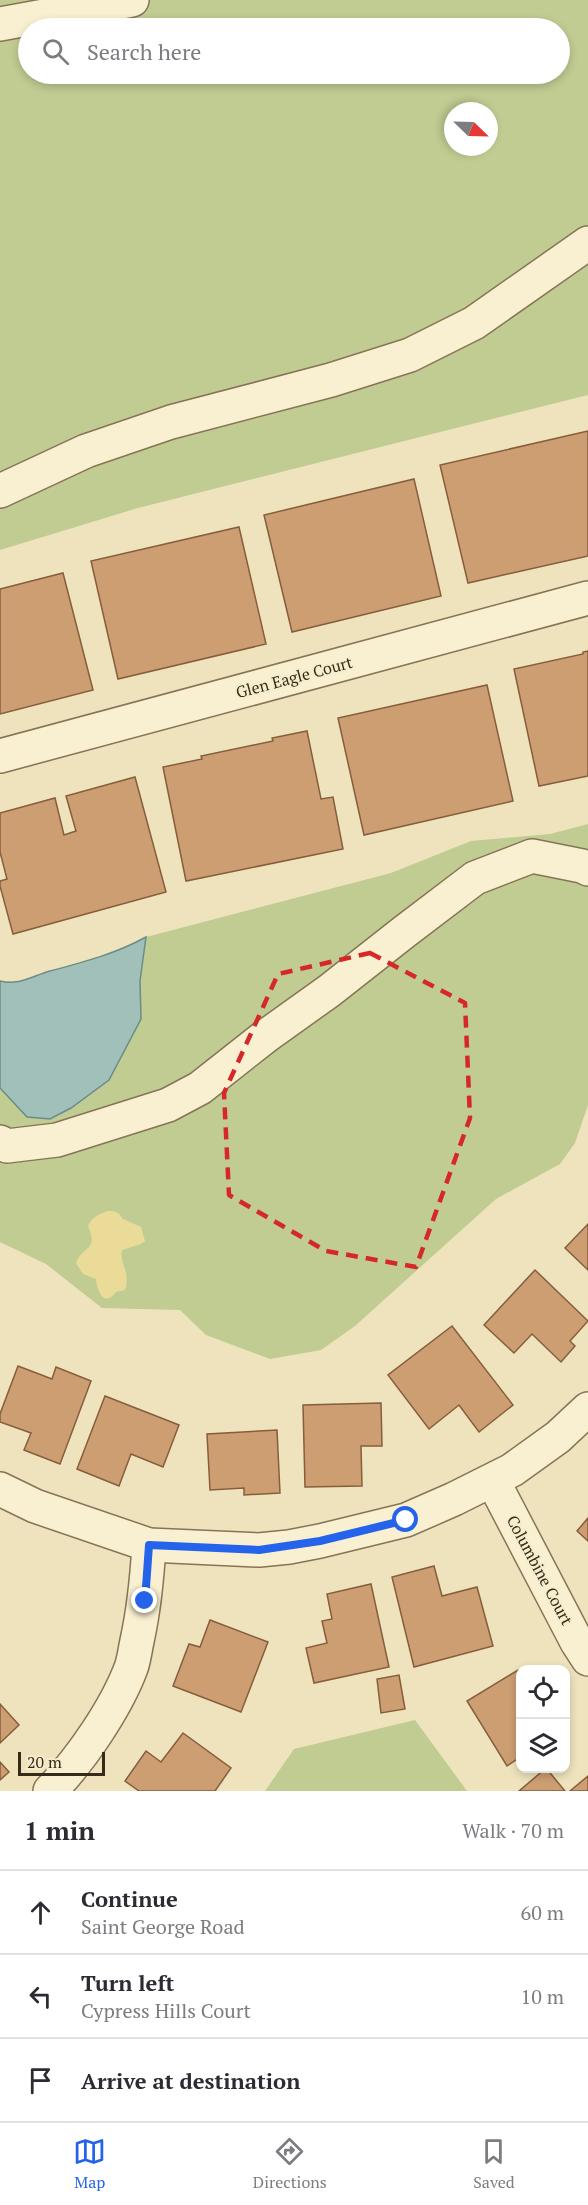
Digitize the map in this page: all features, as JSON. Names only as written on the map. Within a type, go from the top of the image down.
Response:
[{"type":"street","points":[[33,18],[132,0]]},
{"type":"street","points":[[0,24],[18,21]]},
{"type":"street","points":[[0,491],[86,452],[171,422],[331,380],[410,355],[474,324],[588,243]]},
{"type":"street","name":"Glen Eagle Court","points":[[0,756],[588,598]]},
{"type":"street","points":[[0,1142],[7,1146],[57,1140],[168,1105],[200,1088],[476,878],[532,856],[588,869]]},
{"type":"street","points":[[0,1489],[35,1506],[149,1545],[259,1550],[320,1541],[406,1520],[493,1481],[533,1455],[588,1409]]},
{"type":"street","name":"Columbine Court","points":[[493,1481],[588,1659]]},
{"type":"street","points":[[50,1791],[68,1774],[115,1701],[131,1667],[145,1601],[149,1545]]},
{"type":"highlighted area","points":[[370,953],[465,1003],[470,1118],[416,1267],[326,1251],[229,1195],[224,1093],[278,974]]},
{"type":"green space","points":[[0,0],[588,0],[588,395],[138,508],[0,550]]},
{"type":"green space","points":[[588,824],[588,1105],[575,1143],[560,1164],[496,1199],[355,1326],[321,1350],[270,1359],[206,1335],[180,1310],[102,1308],[46,1264],[0,1242],[0,981],[25,980],[111,953],[146,937],[391,873],[471,841],[550,834]]},
{"type":"green space","points":[[415,1720],[467,1791],[265,1791],[294,1749]]},
{"type":"sand","points":[[114,1211],[123,1219],[141,1227],[145,1241],[122,1250],[127,1278],[125,1290],[105,1298],[100,1293],[96,1279],[83,1274],[76,1263],[91,1244],[88,1226],[97,1216]]},
{"type":"water","points":[[146,937],[140,981],[141,1019],[109,1080],[71,1108],[50,1119],[27,1117],[0,1088],[0,981],[25,980],[111,953]]},
{"type":"building","points":[[588,431],[588,556],[468,583],[440,465]]},
{"type":"building","points":[[414,479],[441,596],[292,632],[264,515]]},
{"type":"building","points":[[239,527],[266,644],[118,679],[91,561]]},
{"type":"building","points":[[63,573],[93,690],[0,714],[0,589]]},
{"type":"building","points":[[588,651],[588,776],[539,786],[514,669]]},
{"type":"building","points":[[487,685],[513,801],[364,835],[338,718]]},
{"type":"building","points":[[307,731],[321,799],[333,797],[343,849],[186,881],[163,767]]},
{"type":"building","points":[[135,777],[166,892],[13,934],[0,886],[0,881],[7,879],[0,852],[0,813],[55,798],[64,835],[76,831],[66,796]]},
{"type":"building","points":[[588,1224],[588,1270],[565,1248]]},
{"type":"building","points":[[535,1270],[588,1321],[570,1341],[575,1346],[561,1362],[532,1334],[514,1353],[484,1325]]},
{"type":"building","points":[[452,1326],[513,1405],[479,1432],[459,1405],[429,1429],[388,1375]]},
{"type":"building","points":[[18,1366],[52,1379],[56,1367],[91,1381],[60,1464],[24,1450],[31,1433],[0,1422],[0,1414]]},
{"type":"building","points":[[105,1396],[179,1425],[163,1467],[131,1454],[119,1486],[77,1469]]},
{"type":"building","points":[[381,1403],[382,1446],[361,1446],[362,1486],[305,1487],[303,1405]]},
{"type":"building","points":[[277,1430],[280,1493],[244,1495],[244,1488],[210,1490],[207,1434]]},
{"type":"building","points":[[588,1518],[588,1541],[577,1531]]},
{"type":"building","points":[[434,1566],[442,1596],[477,1587],[493,1646],[414,1667],[392,1577]]},
{"type":"building","points":[[371,1584],[389,1667],[314,1683],[306,1648],[327,1643],[322,1621],[332,1619],[327,1594]]},
{"type":"building","points":[[210,1620],[268,1642],[241,1712],[173,1686],[189,1644],[200,1647]]},
{"type":"building","points":[[516,1671],[516,1760],[507,1766],[467,1701]]},
{"type":"building","points":[[399,1675],[405,1709],[381,1713],[377,1679]]},
{"type":"building","points":[[0,1704],[19,1725],[0,1743]]},
{"type":"building","points":[[183,1733],[231,1768],[215,1791],[139,1791],[125,1781],[146,1751],[161,1762]]},
{"type":"building","points":[[0,1762],[9,1772],[0,1780]]},
{"type":"building","points":[[540,1773],[550,1773],[565,1791],[519,1791]]},
{"type":"building","points":[[588,1776],[588,1791],[570,1791]]},
{"type":"route","points":[[145,1601],[149,1545],[259,1550],[320,1541],[406,1520]]}]
